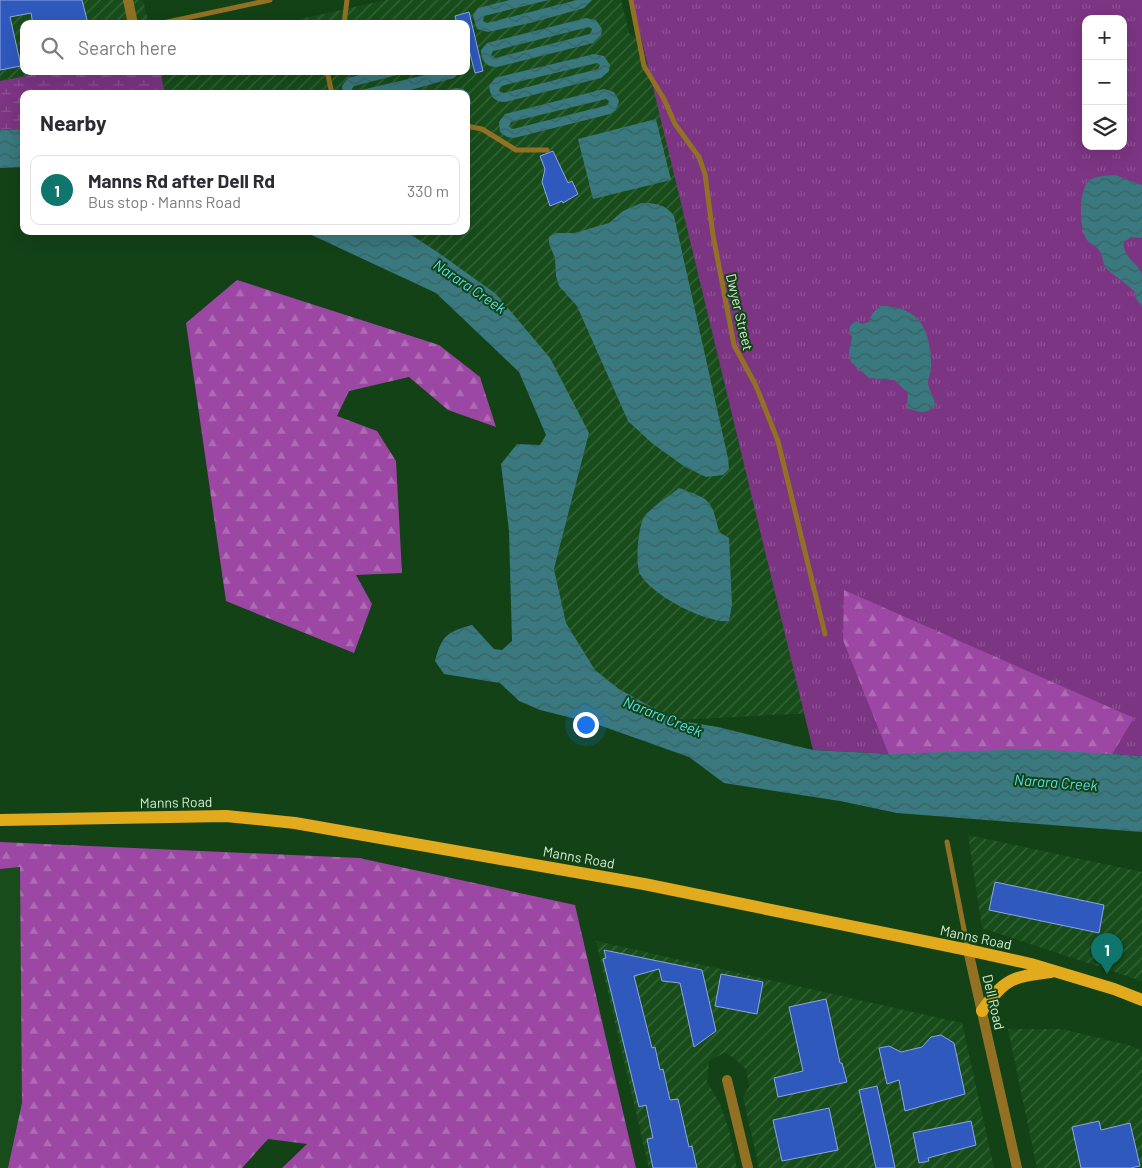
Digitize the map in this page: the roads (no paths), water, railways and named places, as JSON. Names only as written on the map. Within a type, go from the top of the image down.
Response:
[{"type":"main road","name":"Manns Road","points":[[0,820],[226,816],[295,823],[644,884],[968,950],[1114,988],[1142,1000]]},
{"type":"main road","points":[[982,1011],[996,990],[1006,982],[1025,975],[1056,972]]},
{"type":"street","points":[[128,0],[132,20]]},
{"type":"street","name":"Dell Road","points":[[968,950],[1017,1168]]},
{"type":"street","points":[[727,1080],[748,1168]]},
{"type":"lane","points":[[177,20],[270,0]]},
{"type":"lane","points":[[344,20],[347,0]]},
{"type":"lane","name":"Dwyer Street","points":[[631,0],[644,66],[664,99],[675,124],[699,157],[706,174],[715,245],[734,345],[766,407],[778,441],[826,634]]},
{"type":"lane","points":[[328,75],[331,90]]},
{"type":"lane","points":[[470,127],[482,129],[516,150],[546,150]]},
{"type":"lane","name":"Dell Road","points":[[947,842],[968,950]]},
{"type":"water","points":[[510,0],[549,0],[484,16],[483,21],[487,23],[577,0],[592,0],[584,8],[534,22],[488,32],[477,29],[473,16],[478,8]]},
{"type":"water","points":[[586,18],[596,20],[602,29],[601,35],[593,43],[497,67],[487,65],[483,60],[481,50],[487,43]],"holes":[[[589,27],[592,29],[590,34],[495,58],[491,55],[493,51]]]},
{"type":"water","points":[[594,54],[604,56],[610,65],[609,71],[601,78],[505,102],[495,100],[490,93],[489,86],[495,78]],"holes":[[[597,63],[600,65],[598,69],[504,93],[499,91],[501,86]]]},
{"type":"water","points":[[359,75],[397,75],[354,86],[352,90],[342,90],[342,86],[348,78]]},
{"type":"water","points":[[425,75],[457,75],[454,78],[410,90],[361,90]]},
{"type":"water","points":[[456,88],[464,90],[449,90]]},
{"type":"water","points":[[604,89],[614,92],[619,101],[616,110],[610,114],[514,138],[507,137],[500,132],[499,122],[505,114]],"holes":[[[606,99],[609,101],[608,105],[513,129],[509,127],[511,122]]]},
{"type":"water","points":[[656,119],[671,180],[593,199],[578,139]]},
{"type":"water","points":[[20,129],[20,167],[0,168],[0,130]]},
{"type":"water","points":[[1115,175],[1142,185],[1142,238],[1131,237],[1124,242],[1124,247],[1142,275],[1142,307],[1135,297],[1136,293],[1106,268],[1100,252],[1087,240],[1082,227],[1081,201],[1085,186],[1095,178]]},
{"type":"water","points":[[641,203],[655,204],[663,207],[674,216],[728,458],[729,469],[723,475],[706,477],[685,467],[653,444],[628,421],[577,306],[559,286],[556,276],[555,258],[549,244],[549,237],[555,233],[574,233],[609,223],[623,211]]},
{"type":"water","name":"Narara Creek","points":[[312,235],[411,235],[496,294],[550,358],[589,433],[554,569],[566,623],[595,670],[619,689],[675,720],[718,727],[813,750],[891,754],[1031,749],[1142,756],[1142,832],[897,813],[840,801],[724,783],[689,757],[596,724],[540,710],[519,701],[500,683],[444,674],[435,661],[443,640],[457,630],[472,625],[494,649],[502,650],[512,641],[509,531],[501,464],[517,444],[540,445],[546,435],[519,372],[436,293]]},
{"type":"water","points":[[880,306],[905,310],[921,323],[926,332],[931,355],[931,370],[928,383],[935,405],[929,411],[919,412],[907,408],[908,393],[894,380],[869,378],[851,362],[849,352],[852,337],[849,333],[850,326],[856,321],[862,324],[869,322],[872,314]]},
{"type":"water","points":[[679,488],[698,495],[708,502],[714,512],[719,532],[729,538],[732,605],[729,621],[707,618],[667,599],[646,582],[638,569],[638,546],[644,517]]},
{"type":"place","name":"Manns Rd after Dell Rd","points":[[1107,974]]}]
